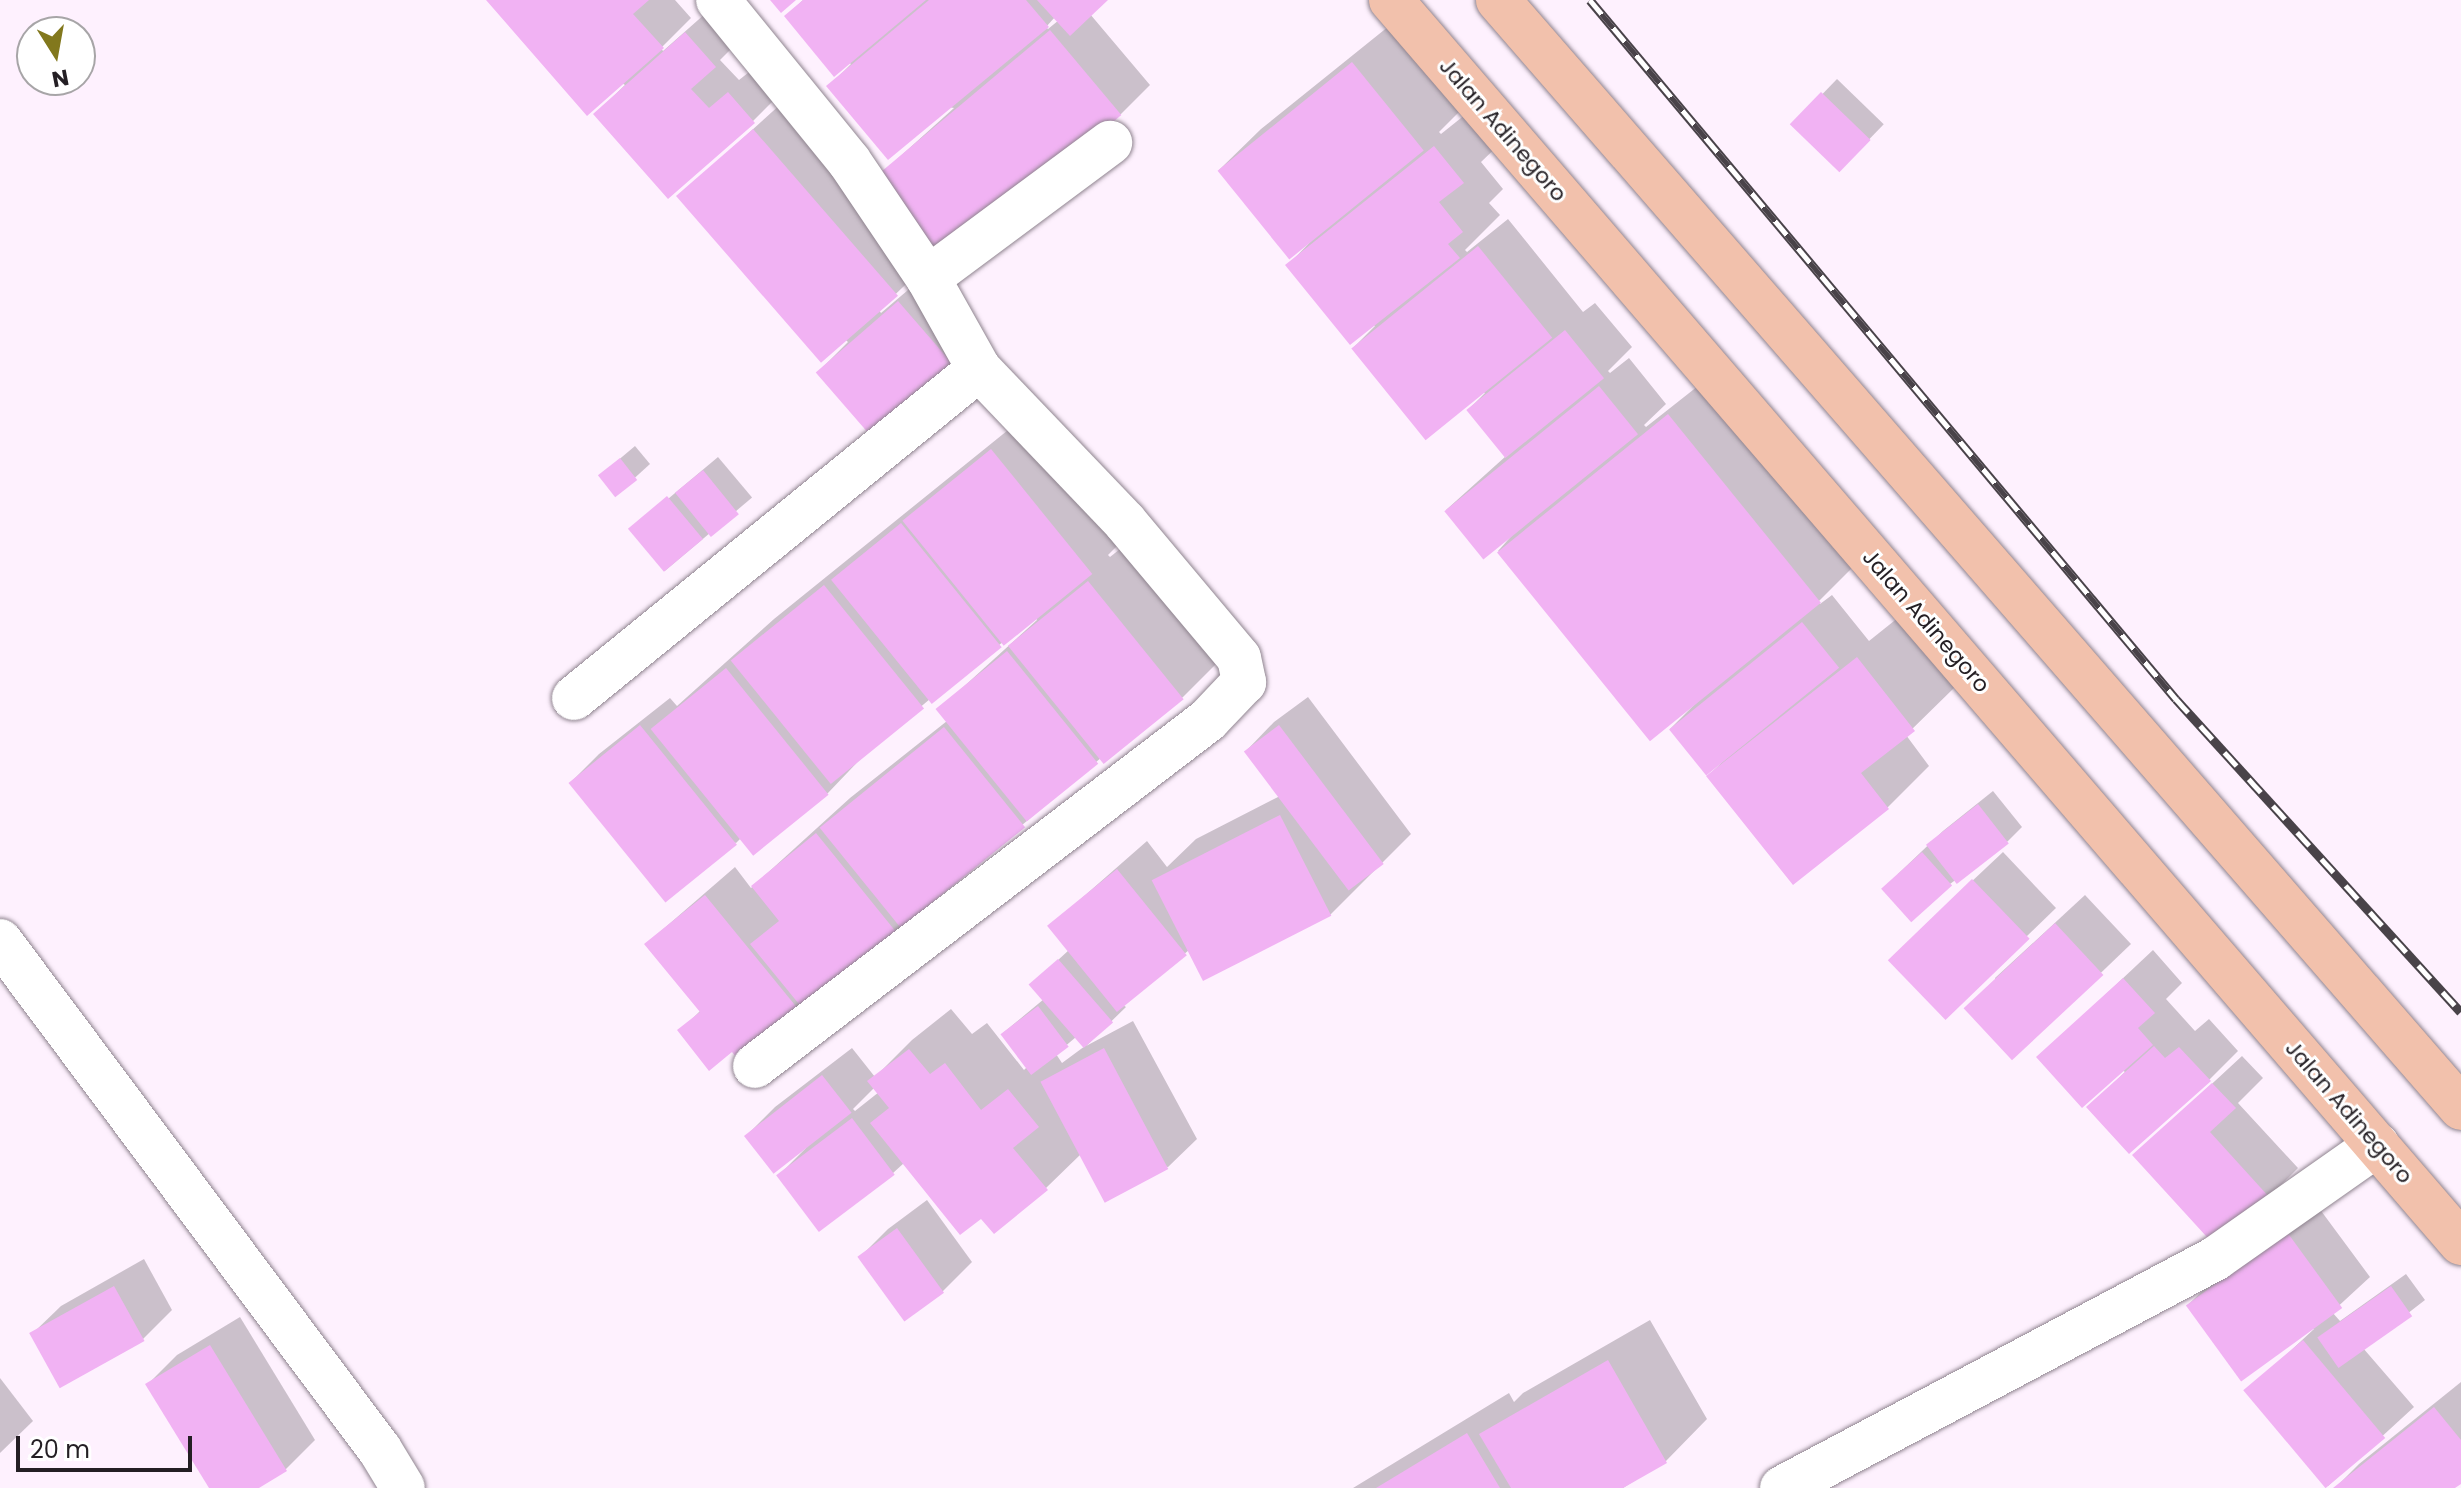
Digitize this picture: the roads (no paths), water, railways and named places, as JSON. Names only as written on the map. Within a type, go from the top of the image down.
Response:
[{"type":"highway","name":"Jalan Adinegoro","points":[[1391,0],[2461,1243]]},
{"type":"highway","points":[[1498,0],[2461,1108]]},
{"type":"street","points":[[718,0],[849,161],[928,278],[979,369],[1125,522],[1239,658],[1244,682],[1208,720],[755,1066]]},
{"type":"street","points":[[928,278],[1110,143]]},
{"type":"street","points":[[574,698],[979,369]]},
{"type":"street","points":[[0,941],[380,1450],[403,1488]]},
{"type":"street","points":[[1782,1488],[2216,1258],[2377,1145]]},
{"type":"railway","points":[[1590,0],[2176,699],[2461,1012]]}]
